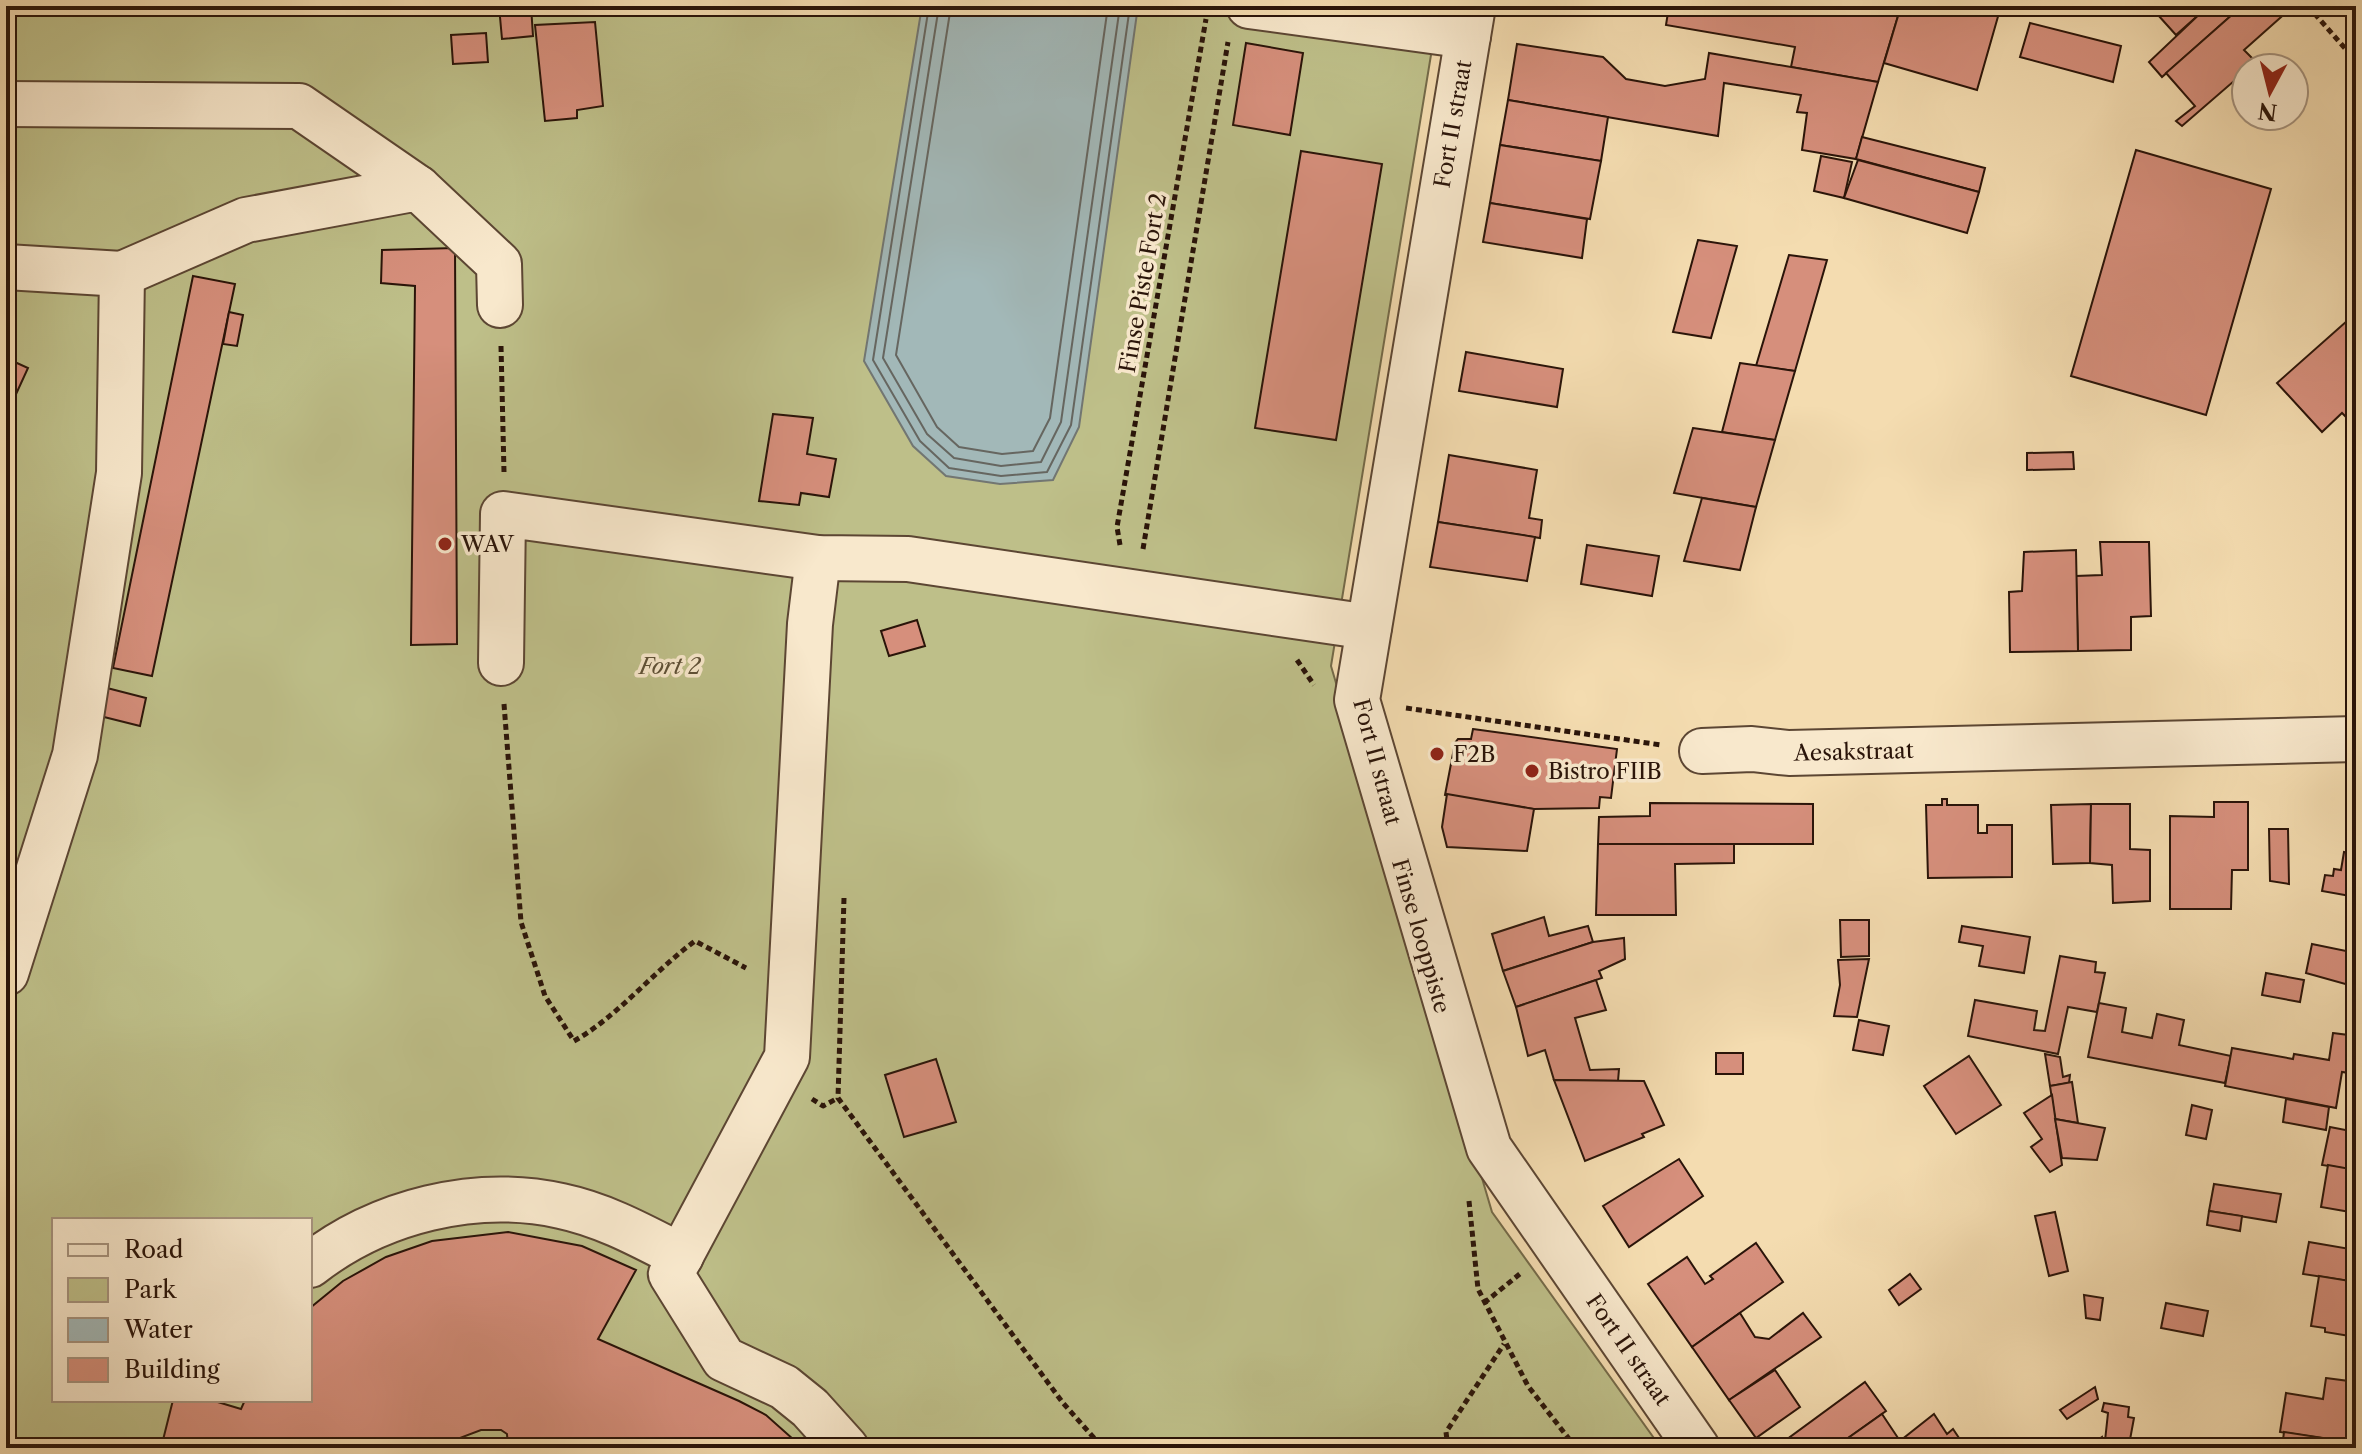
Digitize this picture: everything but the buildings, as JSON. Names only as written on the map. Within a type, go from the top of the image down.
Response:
[{"type":"street","points":[[1239,21],[1471,21]]},
{"type":"street","name":"Fort II straat","points":[[1471,21],[1369,627],[1337,695],[1489,1148],[1697,1448]]},
{"type":"street","points":[[6,104],[299,106],[418,188],[499,264],[500,305]]},
{"type":"street","points":[[6,267],[122,274],[246,220],[418,188]]},
{"type":"street","points":[[6,973],[75,755],[119,473],[122,274]]},
{"type":"street","points":[[501,663],[503,514],[818,558],[908,559],[1127,583],[1369,627]]},
{"type":"street","points":[[818,558],[810,624],[787,1057],[671,1274],[724,1359],[784,1387],[810,1408],[846,1448]]},
{"type":"street","name":"Aesakstraat","points":[[1702,751],[1752,749],[1805,753],[2356,739]]},
{"type":"street","points":[[312,1264],[372,1226],[424,1209],[493,1200],[548,1204],[592,1215],[681,1256]]},
{"type":"path","name":"Finse Piste Fort 2","points":[[1127,583],[1117,527],[1208,6]]},
{"type":"path","points":[[2308,6],[2356,61]]},
{"type":"path","points":[[1127,583],[1239,21]]},
{"type":"path","points":[[500,305],[503,514]]},
{"type":"path","points":[[1293,655],[1337,695],[1702,751]]},
{"type":"path","points":[[501,663],[521,922],[545,996],[574,1041],[601,1026],[662,965],[695,941],[740,964],[789,999]]},
{"type":"path","points":[[844,884],[838,1098],[1063,1403],[1103,1448]]},
{"type":"path","points":[[823,1106],[838,1098]]},
{"type":"path","points":[[1468,1194],[1478,1289],[1528,1386],[1576,1448]]},
{"type":"path","points":[[1484,1303],[1516,1277]]},
{"type":"path","points":[[1448,1448],[1446,1432],[1504,1344]]},
{"type":"green space","name":"Fort 2","points":[[6,6],[1439,6],[1331,666],[1492,1212],[1661,1448],[6,1448]]},
{"type":"water","points":[[922,6],[1138,6],[1079,427],[1053,480],[1000,484],[946,476],[913,446],[864,361]]},
{"type":"place","name":"WAV","points":[[445,544]]},
{"type":"place","name":"F2B","points":[[1437,754]]},
{"type":"place","name":"Bistro FIIB","points":[[1532,771]]}]
